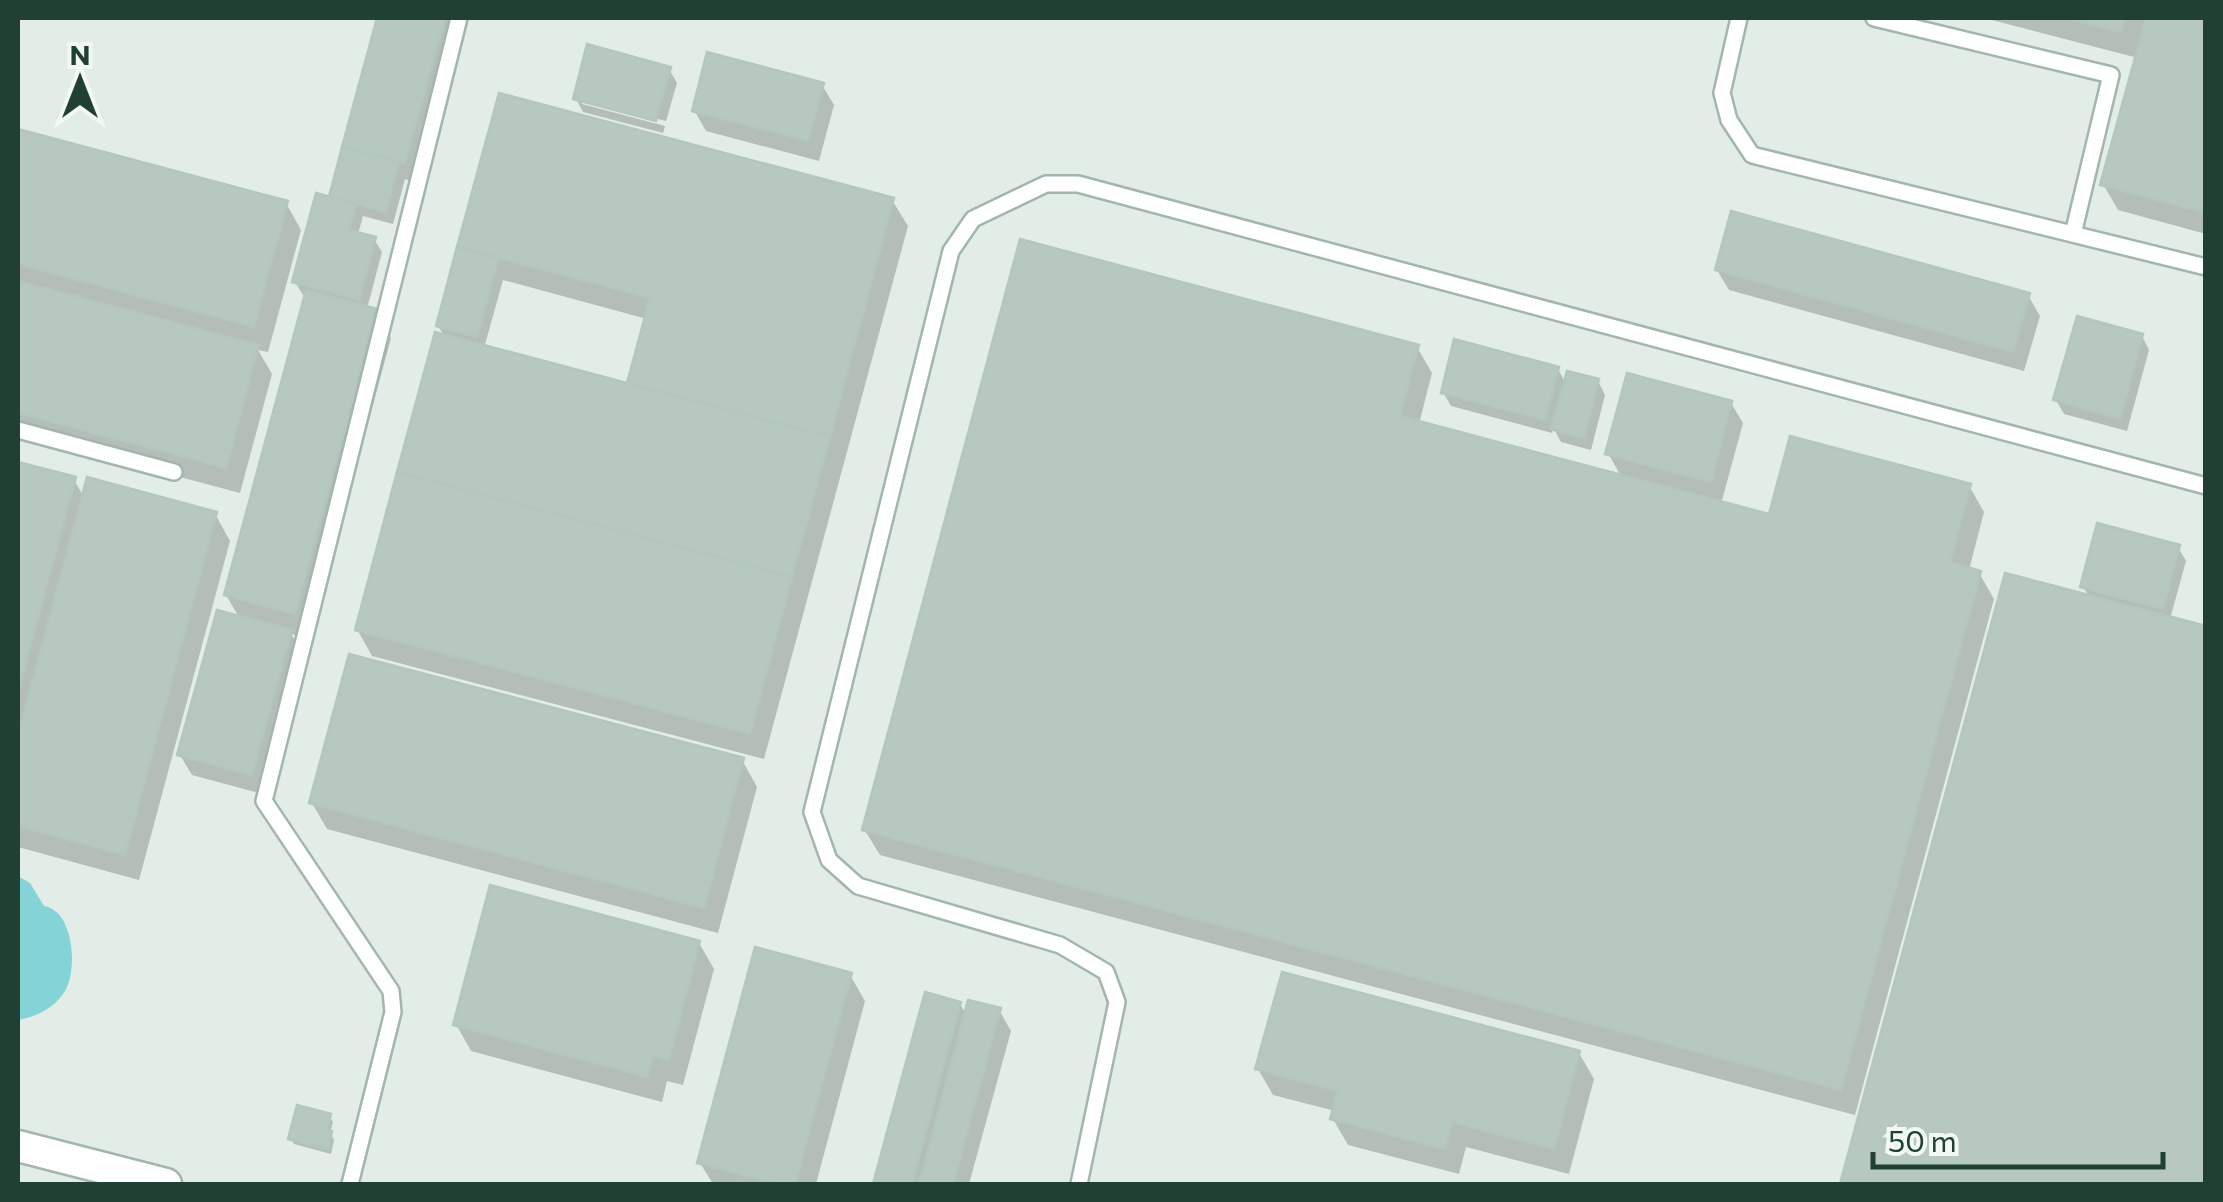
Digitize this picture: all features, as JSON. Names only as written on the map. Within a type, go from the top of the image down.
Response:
[{"type":"street","points":[[18,1146],[166,1184]]},
{"type":"lane","points":[[350,1184],[393,1012],[391,991],[264,801],[459,18]]},
{"type":"lane","points":[[1740,18],[1722,93],[1729,120],[1752,155],[2206,266]]},
{"type":"lane","points":[[1874,18],[2112,75],[2073,234]]},
{"type":"lane","points":[[1079,1184],[1118,1002],[1106,972],[1060,945],[858,886],[829,860],[812,812],[950,251],[974,218],[1046,184],[1078,184],[2206,486]]},
{"type":"lane","points":[[18,430],[174,472]]},
{"type":"water","points":[[18,876],[30,883],[44,906],[62,918],[72,956],[69,981],[61,997],[44,1011],[18,1020]]},
{"type":"building","points":[[377,18],[445,18],[405,163],[342,147]]},
{"type":"building","points":[[2065,18],[2125,18],[2121,32]]},
{"type":"building","points":[[2146,18],[2206,18],[2206,213],[2100,185]]},
{"type":"building","points":[[587,44],[671,67],[656,121],[573,99]]},
{"type":"building","points":[[707,52],[824,83],[808,141],[692,111]]},
{"type":"building","points":[[499,93],[894,198],[830,437],[627,383],[650,298],[457,247]]},
{"type":"building","points":[[18,129],[288,201],[254,327],[18,264]]},
{"type":"building","points":[[342,147],[399,162],[386,212],[329,197]]},
{"type":"building","points":[[316,193],[356,204],[349,230],[376,237],[359,300],[292,282]]},
{"type":"building","points":[[1731,211],[2030,293],[2013,352],[1715,270]]},
{"type":"building","points":[[1020,239],[1419,345],[1400,416],[1769,514],[1790,436],[1971,484],[1950,562],[1981,571],[1841,1090],[862,830]]},
{"type":"building","points":[[457,247],[499,258],[477,337],[436,326]]},
{"type":"building","points":[[18,281],[259,345],[226,468],[18,413]]},
{"type":"building","points":[[306,290],[377,309],[295,614],[224,595]]},
{"type":"building","points":[[2077,316],[2143,334],[2120,419],[2053,400]]},
{"type":"building","points":[[435,332],[830,437],[792,577],[397,472]]},
{"type":"building","points":[[1454,339],[1559,367],[1545,420],[1441,393]]},
{"type":"building","points":[[1567,371],[1599,379],[1584,438],[1551,429]]},
{"type":"building","points":[[1627,373],[1732,401],[1711,482],[1605,454]]},
{"type":"building","points":[[18,462],[76,477],[18,693]]},
{"type":"building","points":[[397,472],[792,577],[750,734],[355,630]]},
{"type":"building","points":[[87,477],[217,512],[125,855],[18,826],[18,735]]},
{"type":"building","points":[[2097,523],[2180,545],[2163,609],[2080,587]]},
{"type":"building","points":[[2005,573],[2206,626],[2206,1184],[1840,1184]]},
{"type":"building","points":[[217,610],[292,630],[252,775],[177,755]]},
{"type":"building","points":[[349,654],[744,758],[704,908],[309,803]]},
{"type":"building","points":[[490,885],[700,941],[669,1060],[653,1056],[647,1077],[453,1025]]},
{"type":"building","points":[[755,947],[852,973],[795,1184],[778,1184],[697,1163]]},
{"type":"building","points":[[1282,972],[1580,1051],[1554,1149],[1452,1122],[1445,1149],[1330,1119],[1338,1091],[1255,1069]]},
{"type":"building","points":[[925,992],[961,1002],[912,1184],[873,1184]]},
{"type":"building","points":[[968,1000],[1001,1008],[953,1184],[919,1184]]},
{"type":"building","points":[[297,1105],[331,1114],[328,1149],[288,1139]]}]
